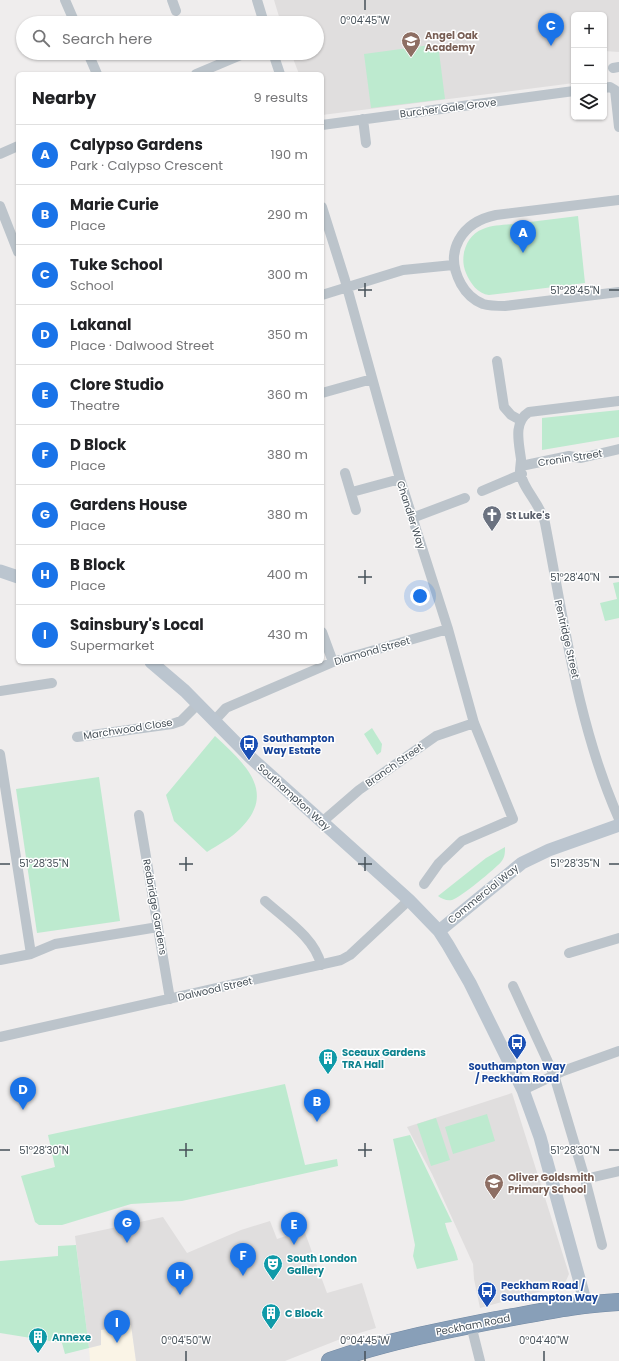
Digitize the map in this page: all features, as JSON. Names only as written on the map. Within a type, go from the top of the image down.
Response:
[{"type":"highway","name":"Peckham Road","points":[[330,1361],[394,1342],[471,1325],[586,1304],[619,1302]]},
{"type":"main road","points":[[0,571],[16,576]]},
{"type":"main road","name":"Southampton Way","points":[[152,664],[185,692],[250,757],[409,900],[439,931],[470,983],[523,1090],[542,1144],[586,1304]]},
{"type":"main road","name":"Commercial Way","points":[[439,931],[522,863],[550,850],[619,825]]},
{"type":"street","points":[[65,0],[72,16]]},
{"type":"street","points":[[172,0],[176,11]]},
{"type":"street","points":[[257,0],[262,16]]},
{"type":"street","points":[[91,60],[96,72]]},
{"type":"street","points":[[201,72],[230,60]]},
{"type":"street","points":[[275,60],[279,72]]},
{"type":"street","points":[[607,88],[615,90],[619,127]]},
{"type":"street","name":"Burcher Gale Grove","points":[[324,124],[571,92]]},
{"type":"street","points":[[363,119],[366,143]]},
{"type":"street","points":[[0,154],[16,147]]},
{"type":"street","points":[[619,200],[496,215],[483,218],[471,225],[460,237],[454,254],[453,265],[459,281],[467,293],[476,301],[489,305],[505,306],[619,292]]},
{"type":"street","points":[[0,206],[16,247]]},
{"type":"street","name":"Chandler Way","points":[[324,213],[347,287],[400,479],[448,629],[474,723],[513,819],[462,841],[439,863],[424,884]]},
{"type":"street","points":[[324,294],[403,270],[453,265]]},
{"type":"street","points":[[497,361],[506,411],[520,420],[525,414],[534,411],[619,401]]},
{"type":"street","points":[[324,391],[372,379]]},
{"type":"street","name":"Pentridge Street","points":[[520,420],[518,428],[522,470],[544,518],[562,619],[592,746],[603,782],[619,819]]},
{"type":"street","name":"Cronin Street","points":[[482,491],[522,470],[569,456],[581,458],[619,449]]},
{"type":"street","points":[[345,473],[352,492],[356,510]]},
{"type":"street","points":[[352,492],[400,479]]},
{"type":"street","points":[[412,518],[465,498]]},
{"type":"street","name":"Diamond Street","points":[[214,721],[226,708],[333,662],[448,629]]},
{"type":"street","points":[[324,637],[333,662]]},
{"type":"street","points":[[0,691],[52,683]]},
{"type":"street","name":"Marchwood Close","points":[[77,738],[172,724],[181,721],[197,705]]},
{"type":"street","name":"Branch Street","points":[[322,822],[359,790],[436,736],[474,723]]},
{"type":"street","points":[[0,754],[31,954]]},
{"type":"street","name":"Redbridge Gardens","points":[[138,815],[170,999]]},
{"type":"street","points":[[266,900],[313,944],[319,955],[321,965]]},
{"type":"street","name":"Dalwood Street","points":[[0,1037],[341,960],[350,955],[409,900]]},
{"type":"street","points":[[0,960],[31,954],[55,944],[158,927]]},
{"type":"street","points":[[569,953],[619,938]]},
{"type":"street","points":[[513,986],[554,1075],[585,1179],[602,1244]]},
{"type":"street","points":[[523,1090],[554,1075],[619,1051]]},
{"type":"street","points":[[585,1179],[619,1171]]},
{"type":"street","points":[[471,1325],[480,1361]]},
{"type":"shaded area","name":"Angel Oak Academy","points":[[274,0],[619,0],[619,52],[607,51],[607,12],[571,12],[571,83],[324,115],[324,72],[298,72],[294,60],[324,60],[324,16],[279,16]]},
{"type":"shaded area","name":"Oliver Goldsmith Primary School","points":[[512,1093],[569,1274],[565,1283],[557,1287],[480,1308],[474,1279],[473,1264],[432,1174],[407,1127]]},
{"type":"shaded area","points":[[163,1217],[187,1253],[241,1230],[270,1221],[277,1239],[304,1230],[327,1293],[362,1283],[376,1328],[343,1338],[285,1361],[136,1361],[131,1325],[101,1330],[101,1345],[89,1348],[75,1236]]},
{"type":"shaded area","points":[[131,1325],[136,1361],[90,1361],[89,1348],[101,1345],[100,1330]]},
{"type":"green space","points":[[438,44],[445,99],[371,108],[364,54]]},
{"type":"green space","points":[[578,216],[585,283],[489,295],[481,293],[470,281],[464,267],[463,260],[468,241],[477,232],[494,226]]},
{"type":"green space","points":[[619,410],[619,437],[542,450],[542,418]]},
{"type":"green space","points":[[619,582],[619,618],[605,621],[600,603],[617,599],[613,583]]},
{"type":"green space","points":[[372,728],[382,744],[381,752],[377,755],[364,734]]},
{"type":"green space","points":[[215,736],[246,768],[253,779],[256,790],[256,803],[251,815],[240,829],[207,852],[174,821],[166,795]]},
{"type":"green space","points":[[99,777],[120,921],[37,933],[16,789]]},
{"type":"green space","points":[[505,847],[501,862],[470,889],[452,900],[445,900],[438,896],[486,858]]},
{"type":"green space","points":[[285,1084],[305,1165],[337,1159],[338,1166],[182,1201],[131,1204],[62,1225],[39,1225],[35,1222],[21,1176],[55,1167],[48,1135]]},
{"type":"green space","points":[[487,1114],[495,1141],[453,1154],[445,1127]]},
{"type":"green space","points":[[436,1118],[450,1160],[431,1166],[417,1124]]},
{"type":"green space","points":[[410,1135],[452,1222],[445,1223],[458,1260],[417,1269],[413,1256],[415,1245],[393,1139]]},
{"type":"green space","points":[[76,1245],[89,1348],[65,1354],[62,1343],[0,1333],[0,1261],[58,1256],[58,1246]]},
{"type":"place","name":"Tuke School","points":[[551,46]]},
{"type":"place","name":"Angel Oak Academy","points":[[411,58]]},
{"type":"place","name":"Calypso Gardens","points":[[523,253]]},
{"type":"place","name":"St Luke's","points":[[492,532]]},
{"type":"place","name":"Southampton Way Estate","points":[[249,761]]},
{"type":"place","name":"Southampton Way / Peckham Road","points":[[517,1060]]},
{"type":"place","name":"Sceaux Gardens TRA Hall","points":[[328,1075]]},
{"type":"place","name":"Lakanal","points":[[23,1110]]},
{"type":"place","name":"Marie Curie","points":[[317,1122]]},
{"type":"place","name":"Oliver Goldsmith Primary School","points":[[494,1200]]},
{"type":"place","name":"Gardens House","points":[[127,1243]]},
{"type":"place","name":"Clore Studio","points":[[294,1245]]},
{"type":"place","name":"D Block","points":[[243,1276]]},
{"type":"place","name":"South London Gallery","points":[[273,1281]]},
{"type":"place","name":"B Block","points":[[180,1295]]},
{"type":"place","name":"Peckham Road / Southampton Way","points":[[487,1308]]},
{"type":"place","name":"C Block","points":[[271,1330]]},
{"type":"place","name":"Sainsbury's Local","points":[[117,1343]]},
{"type":"place","name":"Annexe","points":[[38,1354]]}]
